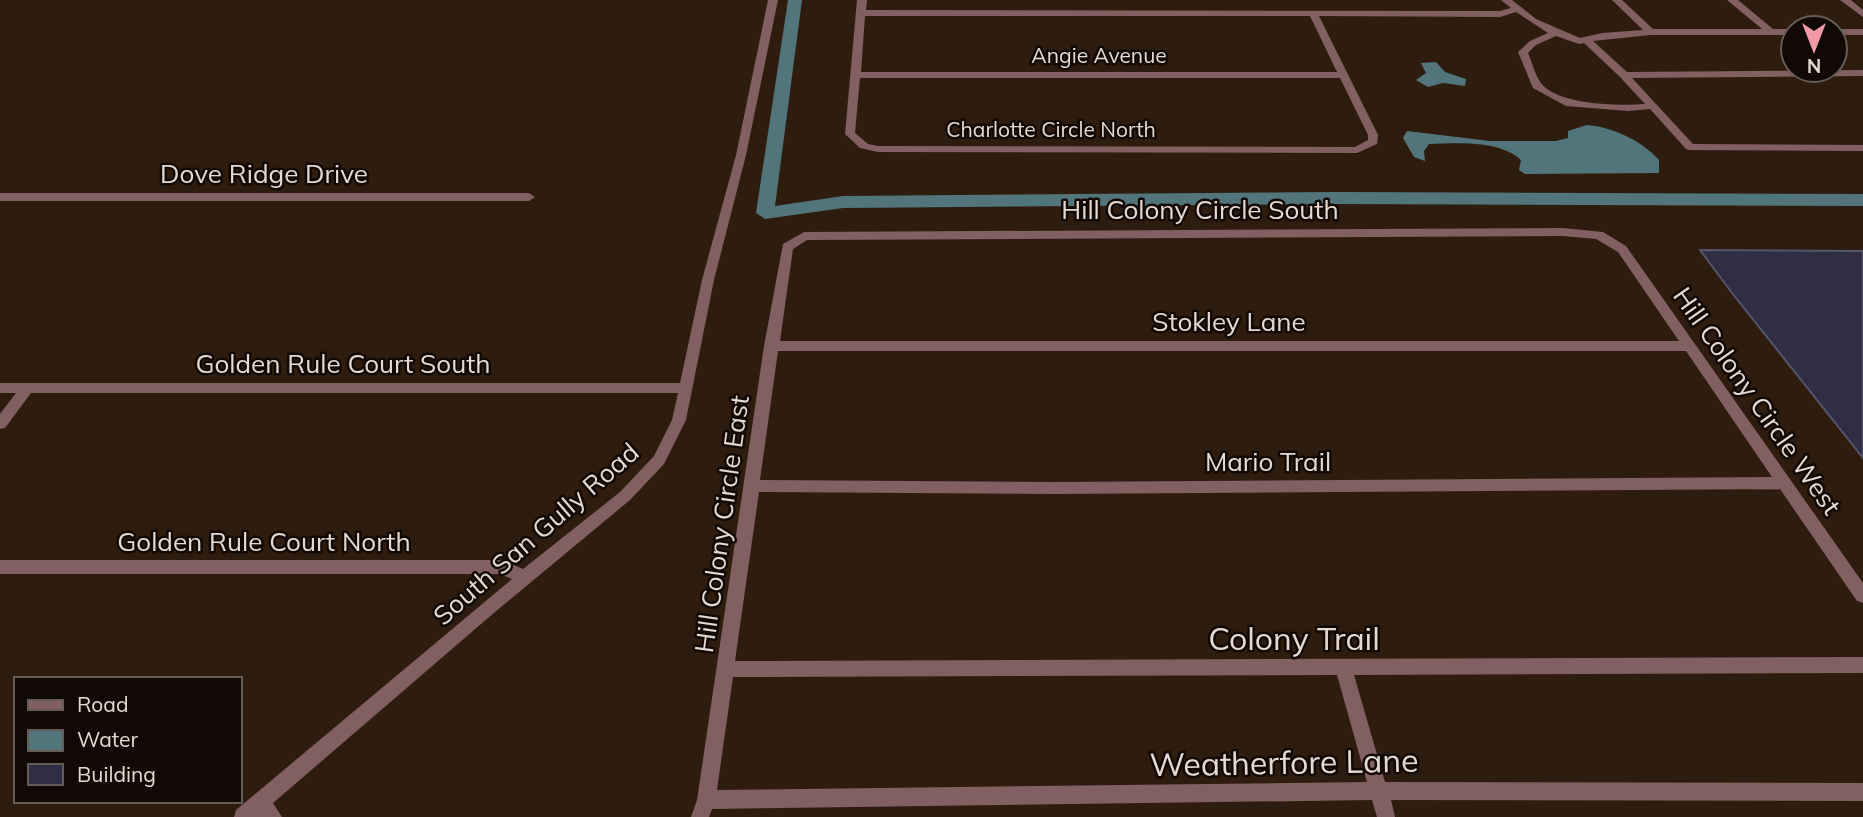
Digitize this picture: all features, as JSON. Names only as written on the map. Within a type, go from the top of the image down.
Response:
[{"type":"street","name":"South San Gully Road","points":[[243,817],[267,810],[526,578],[625,496],[659,460],[679,420],[709,280],[741,155],[773,0]]},
{"type":"street","points":[[855,75],[862,0]]},
{"type":"street","points":[[978,0],[979,13]]},
{"type":"street","points":[[1089,0],[1091,13]]},
{"type":"street","points":[[1506,0],[1556,33],[1579,41],[1651,32],[1779,32]]},
{"type":"street","points":[[1617,0],[1651,32]]},
{"type":"street","points":[[1732,0],[1770,32]]},
{"type":"street","points":[[1846,0],[1863,14]]},
{"type":"street","points":[[862,13],[1500,14],[1517,9]]},
{"type":"street","points":[[1313,13],[1343,75]]},
{"type":"street","points":[[1556,33],[1533,43],[1523,52],[1537,86],[1570,104],[1628,108],[1653,106]]},
{"type":"street","points":[[1586,40],[1624,75],[1690,147],[1863,148]]},
{"type":"street","points":[[1624,75],[1863,73]]},
{"type":"street","name":"Angie Avenue","points":[[855,75],[1343,75]]},
{"type":"street","name":"Charlotte Circle North","points":[[855,75],[850,134],[864,146],[878,149],[1357,150],[1373,142],[1373,135],[1343,75]]},
{"type":"street","name":"Dove Ridge Drive","points":[[0,197],[528,197]]},
{"type":"street","name":"Hill Colony Circle South","points":[[795,240],[817,234],[1590,232],[1606,237]]},
{"type":"street","name":"Hill Colony Circle West","points":[[1606,237],[1622,249],[1863,596]]},
{"type":"street","name":"Hill Colony Circle East","points":[[703,808],[754,486],[786,247],[795,240]]},
{"type":"street","name":"Stokley Lane","points":[[771,346],[1687,346]]},
{"type":"street","name":"Golden Rule Court South","points":[[0,388],[686,388]]},
{"type":"street","points":[[0,424],[27,388]]},
{"type":"street","name":"Mario Trail","points":[[754,486],[1055,488],[1782,483]]},
{"type":"street","name":"Golden Rule Court North","points":[[0,567],[501,567],[526,578]]},
{"type":"street","name":"Colony Trail","points":[[726,669],[1344,669],[1863,665]]},
{"type":"street","points":[[1344,669],[1387,817]]},
{"type":"street","name":"Weatherfore Lane","points":[[703,808],[1379,791],[1863,792]]},
{"type":"water","points":[[1436,62],[1445,72],[1466,79],[1465,86],[1443,83],[1428,87],[1416,80],[1426,73],[1421,63]]},
{"type":"water","points":[[1587,125],[1617,132],[1636,141],[1659,160],[1659,173],[1525,174],[1519,170],[1521,160],[1512,154],[1490,146],[1465,143],[1429,144],[1424,151],[1425,161],[1414,157],[1403,138],[1407,131],[1490,141],[1556,141],[1568,138],[1568,131]]},
{"type":"building","points":[[1700,250],[1863,251],[1863,458],[1732,293]]},
{"type":"waterway","points":[[795,0],[765,213],[843,202],[1336,198],[1863,200]]}]
